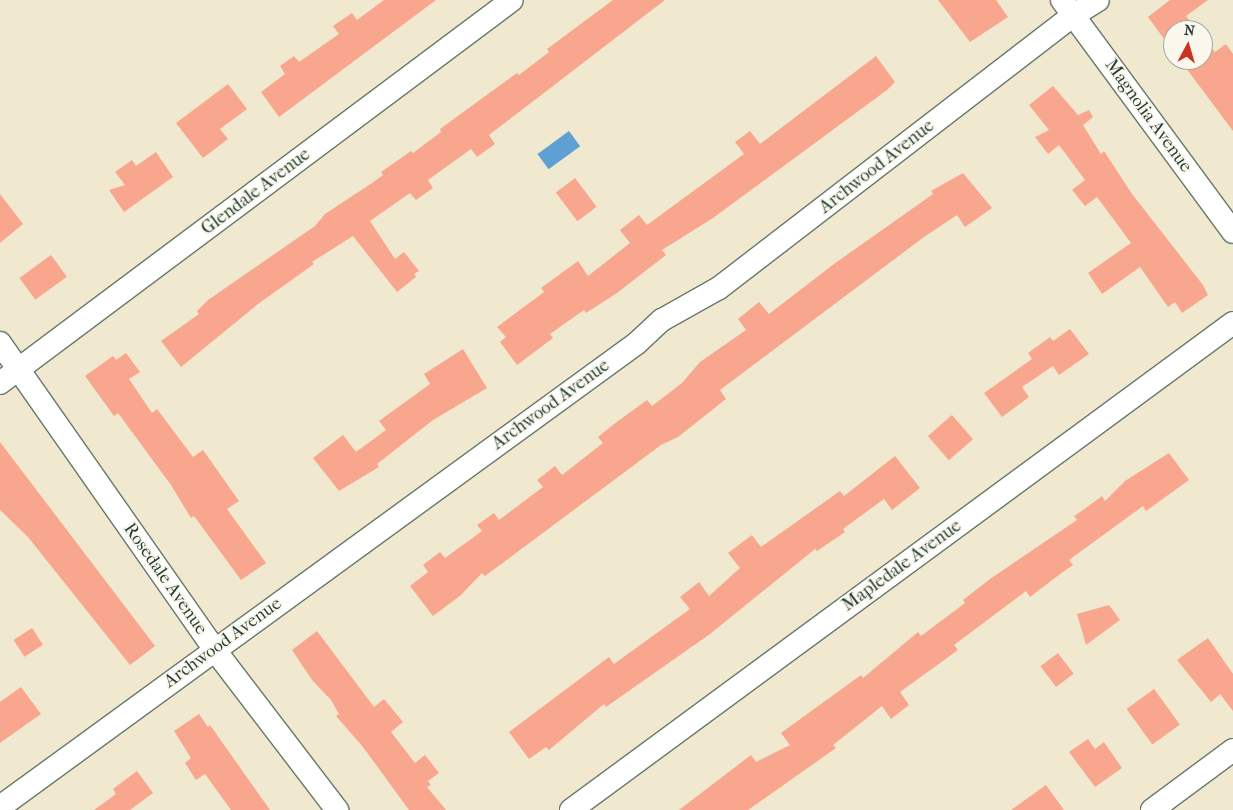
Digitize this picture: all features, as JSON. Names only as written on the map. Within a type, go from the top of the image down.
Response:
[{"type":"street","name":"Glendale Avenue","points":[[0,383],[512,0]]},
{"type":"street","name":"Archwood Avenue","points":[[0,808],[214,649],[637,343],[662,320],[719,288],[1068,8],[1098,0]]},
{"type":"street","name":"Magnolia Avenue","points":[[1068,8],[1233,232]]},
{"type":"street","name":"Mapledale Avenue","points":[[571,810],[1233,323]]},
{"type":"street","name":"Rosedale Avenue","points":[[0,343],[214,649],[337,810]]},
{"type":"street","points":[[1152,810],[1233,750]]},
{"type":"water","points":[[569,131],[580,146],[549,169],[537,154]]},
{"type":"building","points":[[384,0],[436,0],[279,117],[261,92],[285,74],[280,66],[294,56],[299,62],[339,34],[333,26],[352,13],[357,20]]},
{"type":"building","points":[[613,0],[665,0],[489,135],[495,144],[477,157],[471,149],[428,180],[433,188],[416,200],[410,193],[370,221],[395,259],[404,252],[419,271],[414,274],[416,277],[397,292],[353,236],[312,262],[314,264],[258,304],[181,367],[161,341],[199,314],[197,311],[208,300],[315,226],[325,214],[383,175],[381,172],[411,151],[413,153],[441,132],[440,129],[517,73],[519,75],[549,52],[547,49]]},
{"type":"building","points":[[938,0],[996,0],[1008,17],[970,42]]},
{"type":"building","points":[[1170,0],[1208,0],[1186,16],[1189,20],[1163,20],[1163,37],[1148,17]]},
{"type":"building","points":[[1226,44],[1233,54],[1233,131],[1187,70],[1213,70],[1213,50],[1215,52]]},
{"type":"building","points":[[876,56],[895,82],[887,90],[713,218],[662,250],[666,255],[617,293],[586,313],[584,310],[550,334],[553,338],[517,365],[500,342],[506,337],[497,327],[544,292],[541,288],[578,261],[588,276],[630,243],[620,230],[639,215],[647,225],[744,154],[735,142],[750,131],[760,144]]},
{"type":"building","points":[[228,84],[247,109],[220,129],[228,139],[203,158],[176,123]]},
{"type":"building","points":[[1053,86],[1078,115],[1089,110],[1093,117],[1083,125],[1101,154],[1104,151],[1132,194],[1203,285],[1208,295],[1182,313],[1175,302],[1168,307],[1140,267],[1102,294],[1088,273],[1131,243],[1097,197],[1085,206],[1072,190],[1085,180],[1059,145],[1048,154],[1035,137],[1049,130],[1029,105]]},
{"type":"building","points":[[156,152],[173,177],[124,212],[109,190],[125,185],[115,172],[132,160],[136,166]]},
{"type":"building","points":[[963,173],[992,208],[965,227],[957,215],[924,237],[720,390],[726,399],[678,437],[661,445],[485,576],[482,573],[461,595],[433,616],[410,586],[428,572],[423,565],[440,552],[445,558],[482,531],[477,525],[494,513],[499,520],[543,487],[537,480],[555,466],[562,475],[603,443],[598,437],[614,424],[647,400],[652,406],[682,383],[700,362],[746,330],[738,319],[759,302],[769,314],[834,264],[933,194],[931,191]]},
{"type":"building","points":[[575,178],[597,207],[577,221],[556,192]]},
{"type":"building","points":[[0,194],[23,224],[0,243]]},
{"type":"building","points":[[51,255],[67,277],[35,300],[19,278]]},
{"type":"building","points":[[1070,329],[1089,354],[1059,375],[1053,366],[1022,387],[1029,397],[1002,417],[984,393],[1032,359],[1028,353],[1050,337],[1053,341]]},
{"type":"building","points":[[463,349],[487,388],[433,420],[377,464],[379,467],[339,491],[313,458],[343,435],[356,452],[386,430],[379,421],[430,384],[424,374]]},
{"type":"building","points":[[126,353],[140,372],[129,379],[152,413],[157,409],[193,457],[203,450],[239,501],[227,509],[266,563],[241,580],[194,516],[191,518],[171,485],[118,413],[114,416],[85,376],[113,356],[116,360]]},
{"type":"building","points":[[952,415],[973,439],[949,460],[928,436]]},
{"type":"building","points":[[0,442],[155,646],[130,665],[28,537],[0,510]]},
{"type":"building","points":[[1169,453],[1189,480],[1146,511],[1143,506],[1069,560],[1073,565],[1030,597],[1026,591],[954,645],[958,650],[900,692],[909,705],[891,719],[882,706],[833,745],[836,748],[748,810],[679,810],[751,755],[756,762],[790,745],[781,733],[861,675],[863,678],[918,632],[921,636],[965,603],[963,600],[990,579],[1077,520],[1074,516],[1102,496],[1105,501],[1125,481]]},
{"type":"building","points":[[895,456],[920,488],[892,510],[884,499],[843,529],[845,532],[817,551],[815,549],[710,634],[606,707],[604,704],[549,750],[546,747],[529,759],[509,732],[609,657],[614,664],[690,609],[680,597],[699,582],[709,596],[740,568],[728,553],[752,535],[761,547],[840,491],[844,496]]},
{"type":"building","points":[[1109,605],[1120,620],[1086,645],[1077,614]]},
{"type":"building","points":[[32,628],[43,645],[24,657],[14,640]]},
{"type":"building","points":[[317,631],[374,707],[384,699],[403,722],[391,732],[415,763],[425,755],[439,773],[428,781],[431,785],[427,787],[446,810],[409,810],[363,747],[336,716],[339,714],[331,700],[312,680],[292,650]]},
{"type":"building","points":[[1208,638],[1233,674],[1233,711],[1220,694],[1211,702],[1177,660]]},
{"type":"building","points":[[1058,653],[1074,674],[1056,687],[1040,666]]},
{"type":"building","points":[[21,687],[41,714],[0,743],[0,702]]},
{"type":"building","points":[[1154,689],[1180,725],[1152,745],[1126,709]]},
{"type":"building","points":[[199,714],[208,727],[210,725],[270,810],[231,810],[205,774],[196,780],[185,763],[191,758],[174,731]]},
{"type":"building","points":[[1088,739],[1095,749],[1104,742],[1122,768],[1095,787],[1069,752]]},
{"type":"building","points":[[137,771],[153,793],[130,810],[94,810],[116,794],[113,789]]},
{"type":"building","points":[[1046,785],[1064,810],[1011,810]]}]
